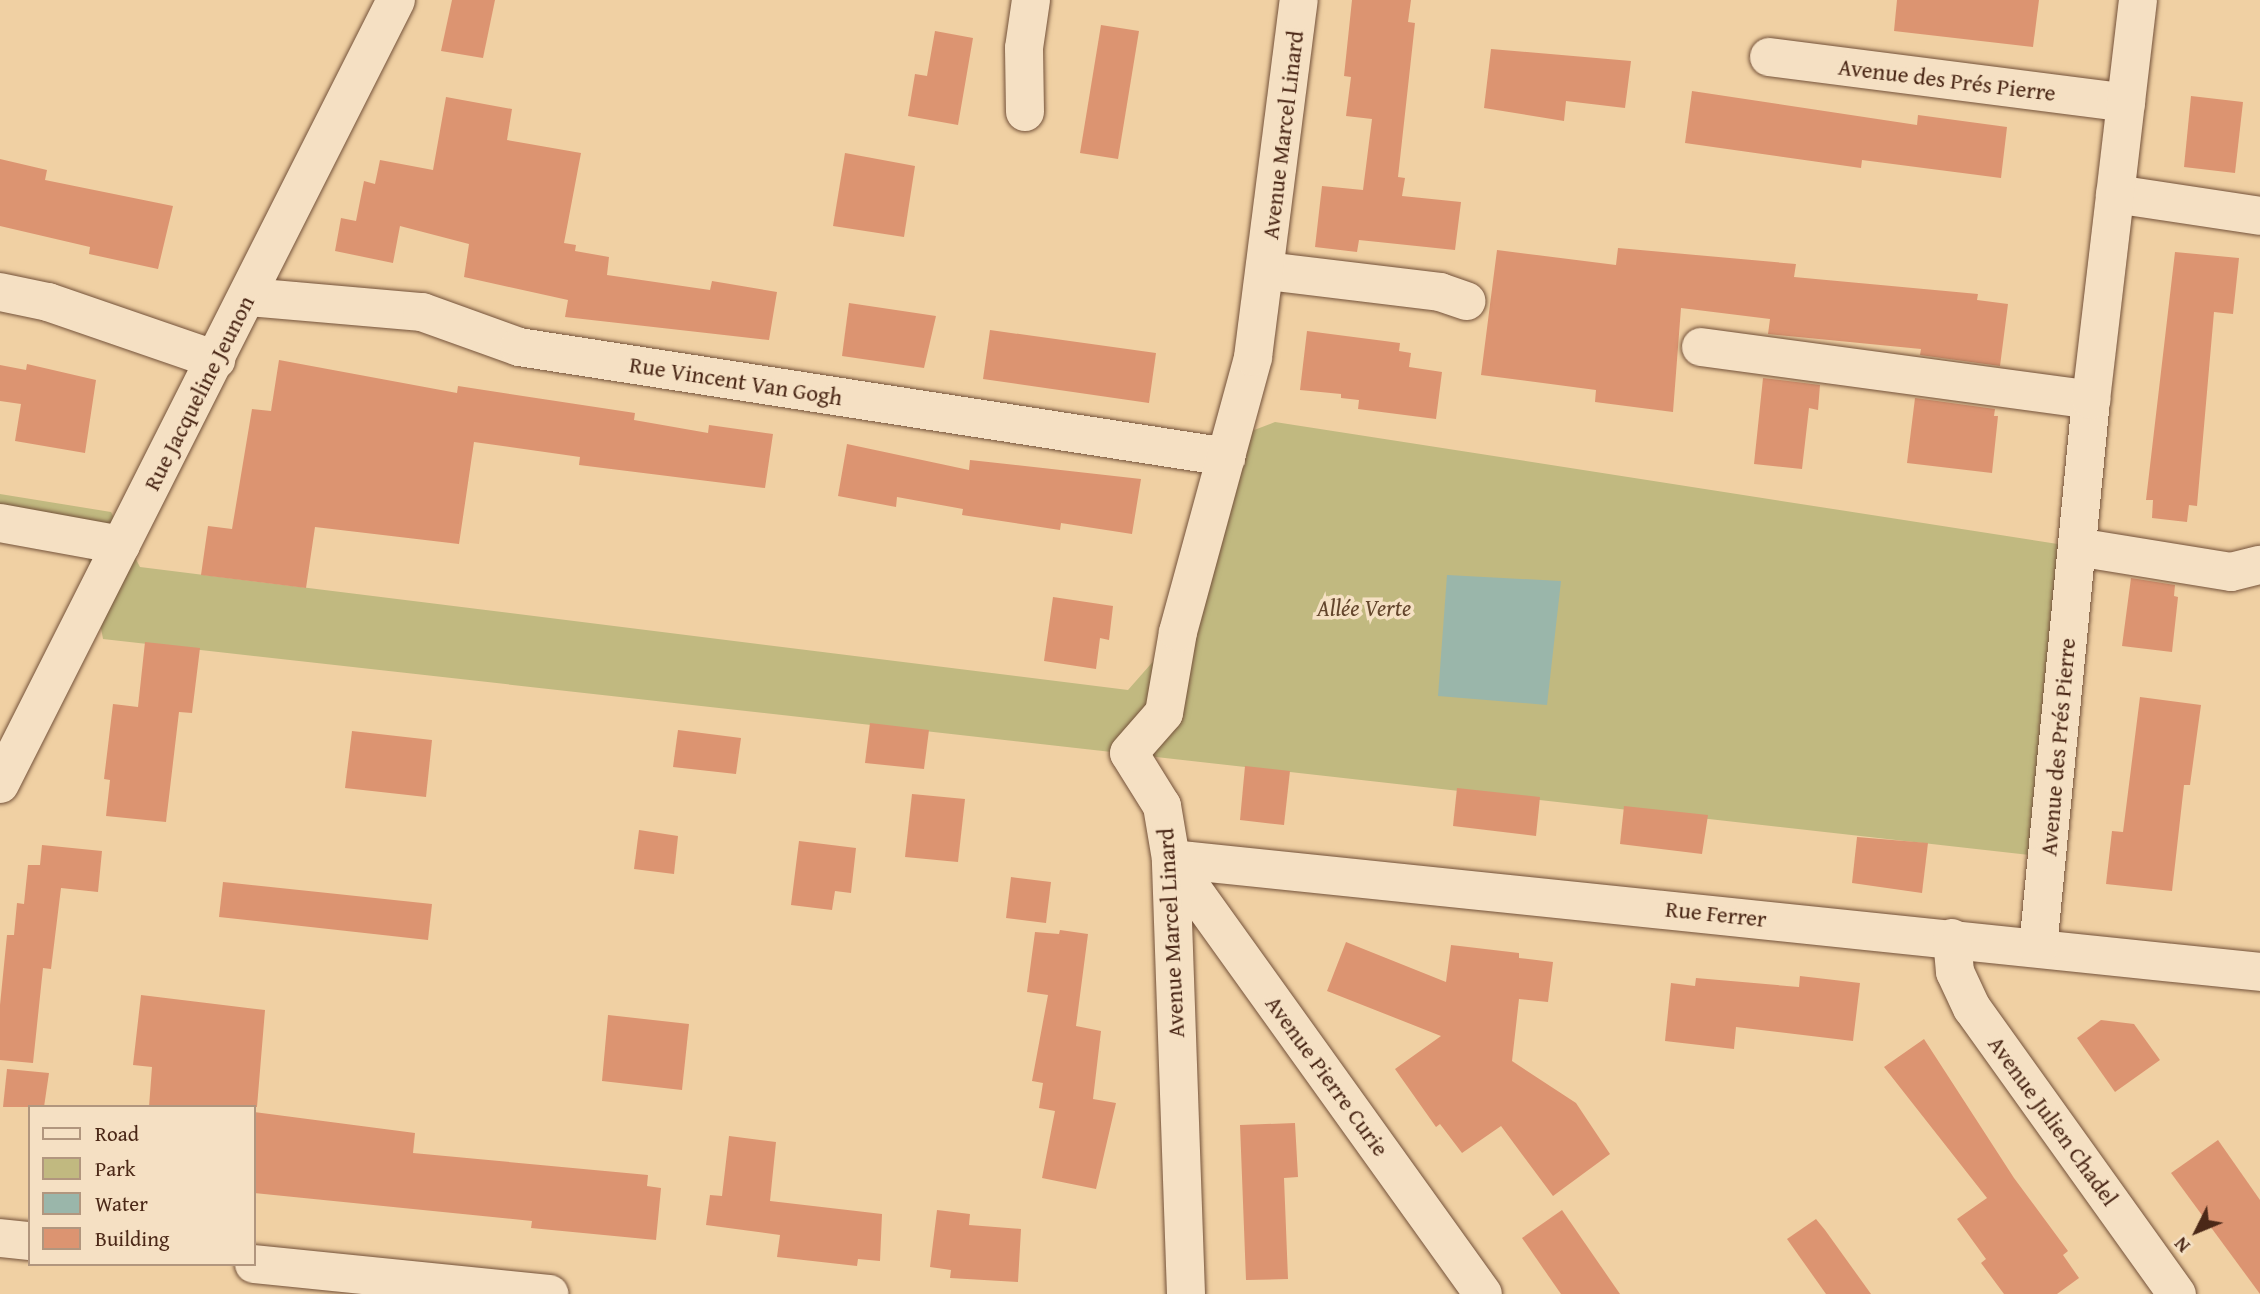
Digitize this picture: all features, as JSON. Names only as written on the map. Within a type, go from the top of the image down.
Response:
[{"type":"street","name":"Rue Jacqueline Jeunon","points":[[0,784],[249,297],[396,0]]},
{"type":"street","points":[[1026,112],[1024,48],[1031,0]]},
{"type":"street","name":"Avenue Marcel Linard","points":[[1186,1294],[1171,859],[1162,806],[1129,753],[1164,713],[1178,632],[1253,357],[1267,271],[1299,0]]},
{"type":"street","name":"Avenue des Prés Pierre","points":[[2038,948],[2091,400],[2138,0]]},
{"type":"street","name":"Avenue des Prés Pierre","points":[[1769,57],[2126,103]]},
{"type":"street","points":[[2115,194],[2260,216]]},
{"type":"street","name":"Avenue Marcel Linard","points":[[1267,271],[1440,292],[1466,301]]},
{"type":"street","points":[[0,292],[48,302],[216,360]]},
{"type":"street","name":"Rue Vincent Van Gogh","points":[[249,297],[422,312],[519,347],[1227,457]]},
{"type":"street","points":[[1701,347],[2091,400]]},
{"type":"street","points":[[0,523],[121,545]]},
{"type":"street","points":[[2077,547],[2231,572],[2260,565]]},
{"type":"street","name":"Rue Ferrer","points":[[1171,859],[2260,972]]},
{"type":"street","name":"Avenue Pierre Curie","points":[[1171,859],[1483,1294]]},
{"type":"street","name":"Avenue Julien Chadel","points":[[1952,938],[1955,972],[1972,1008],[2177,1294]]},
{"type":"street","points":[[0,1238],[28,1241]]},
{"type":"street","points":[[256,1264],[549,1294]]},
{"type":"green space","name":"Allée Verte","points":[[1275,422],[2077,547],[2048,857],[103,639],[88,557],[0,542],[0,494],[111,512],[140,567],[1128,690],[1179,632],[1233,438]]},
{"type":"water","points":[[1447,575],[1561,581],[1547,705],[1438,696]]},
{"type":"building","points":[[452,0],[495,0],[483,58],[441,51]]},
{"type":"building","points":[[1352,0],[1411,0],[1408,22],[1415,23],[1398,177],[1405,178],[1402,196],[1461,202],[1455,250],[1359,240],[1357,252],[1315,247],[1322,186],[1363,190],[1372,119],[1346,116],[1351,77],[1344,76]]},
{"type":"building","points":[[1897,0],[2039,0],[2033,47],[1894,31]]},
{"type":"building","points":[[1101,25],[1139,31],[1118,159],[1080,153]]},
{"type":"building","points":[[935,31],[973,38],[958,125],[908,116],[915,74],[927,76]]},
{"type":"building","points":[[1491,49],[1631,61],[1625,108],[1566,101],[1564,121],[1484,108]]},
{"type":"building","points":[[1692,91],[1917,125],[1918,115],[2007,127],[2001,178],[1862,160],[1861,168],[1685,143]]},
{"type":"building","points":[[2191,96],[2243,102],[2235,173],[2184,167]]},
{"type":"building","points":[[446,97],[512,109],[507,140],[581,153],[564,243],[576,245],[575,251],[609,257],[607,275],[710,290],[712,281],[777,292],[769,340],[565,317],[568,300],[464,277],[469,244],[400,226],[393,263],[335,251],[341,218],[356,221],[364,181],[375,184],[380,160],[433,170]]},
{"type":"building","points":[[845,153],[915,166],[904,237],[833,226]]},
{"type":"building","points":[[0,159],[47,170],[45,180],[173,206],[158,269],[89,254],[90,247],[0,226]]},
{"type":"building","points":[[1618,248],[1796,264],[1794,277],[1978,294],[1977,300],[2008,304],[2000,366],[1920,355],[1921,349],[1768,334],[1770,319],[1681,308],[1673,412],[1595,402],[1596,390],[1481,375],[1497,250],[1616,265]]},
{"type":"building","points":[[2175,252],[2239,258],[2233,314],[2214,312],[2197,506],[2189,505],[2187,522],[2152,518],[2153,500],[2146,500]]},
{"type":"building","points":[[849,303],[936,316],[924,368],[842,356]]},
{"type":"building","points":[[990,330],[1156,353],[1149,403],[983,379]]},
{"type":"building","points":[[1307,331],[1400,343],[1399,351],[1411,353],[1409,367],[1442,372],[1436,419],[1358,409],[1359,400],[1341,398],[1341,394],[1300,390]]},
{"type":"building","points":[[279,360],[457,393],[458,386],[635,413],[634,420],[708,433],[709,425],[773,434],[765,488],[579,465],[580,457],[474,442],[459,544],[315,527],[306,588],[201,575],[208,526],[232,529],[252,409],[271,411]]},
{"type":"building","points":[[27,364],[96,380],[85,453],[15,441],[21,404],[0,401],[0,365],[26,370]]},
{"type":"building","points":[[1763,378],[1820,385],[1818,410],[1809,408],[1802,469],[1754,464]]},
{"type":"building","points":[[1915,398],[1995,409],[1994,416],[1998,416],[1992,473],[1907,463]]},
{"type":"building","points":[[847,444],[969,470],[970,460],[1141,479],[1132,534],[1061,523],[1060,530],[962,515],[963,509],[897,497],[896,507],[838,496]]},
{"type":"building","points":[[2131,578],[2175,585],[2174,596],[2178,597],[2172,652],[2122,646]]},
{"type":"building","points":[[1053,597],[1113,606],[1109,640],[1100,638],[1096,669],[1044,661]]},
{"type":"building","points":[[145,642],[200,648],[192,713],[179,712],[166,822],[106,816],[110,780],[104,779],[113,704],[138,707]]},
{"type":"building","points":[[2140,697],[2201,705],[2190,785],[2184,785],[2172,891],[2106,884],[2112,831],[2123,832]]},
{"type":"building","points":[[870,723],[929,730],[924,769],[865,763]]},
{"type":"building","points":[[678,730],[741,738],[736,774],[673,767]]},
{"type":"building","points":[[352,731],[432,740],[426,797],[345,788]]},
{"type":"building","points":[[1245,766],[1290,771],[1284,825],[1240,820]]},
{"type":"building","points":[[1457,788],[1540,797],[1536,836],[1453,826]]},
{"type":"building","points":[[912,794],[965,799],[958,862],[905,857]]},
{"type":"building","points":[[1624,806],[1708,815],[1702,854],[1620,844]]},
{"type":"building","points":[[639,830],[678,836],[674,874],[634,869]]},
{"type":"building","points":[[1857,837],[1928,843],[1922,893],[1852,883]]},
{"type":"building","points":[[799,841],[856,848],[851,893],[835,891],[832,910],[791,905]]},
{"type":"building","points":[[42,845],[102,851],[98,892],[61,888],[51,969],[43,968],[33,1063],[0,1060],[0,1005],[7,935],[14,935],[17,903],[24,904],[28,865],[40,865]]},
{"type":"building","points":[[1011,877],[1051,882],[1046,923],[1006,918]]},
{"type":"building","points":[[223,882],[432,904],[428,940],[219,917]]},
{"type":"building","points":[[1060,930],[1088,934],[1076,1026],[1101,1031],[1093,1099],[1116,1103],[1096,1189],[1042,1178],[1055,1111],[1039,1108],[1043,1083],[1032,1081],[1048,995],[1027,992],[1035,932],[1059,934]]},
{"type":"building","points":[[1346,942],[1446,982],[1451,945],[1519,953],[1519,958],[1553,962],[1548,1002],[1519,999],[1512,1061],[1576,1103],[1610,1154],[1553,1196],[1501,1126],[1462,1153],[1440,1124],[1436,1127],[1395,1069],[1441,1036],[1327,991]]},
{"type":"building","points":[[1800,976],[1860,983],[1853,1041],[1736,1027],[1734,1049],[1665,1041],[1671,983],[1695,986],[1696,978],[1799,987]]},
{"type":"building","points":[[141,995],[265,1010],[257,1107],[149,1105],[152,1067],[133,1065]]},
{"type":"building","points":[[608,1015],[689,1024],[682,1090],[602,1081]]},
{"type":"building","points":[[2101,1020],[2134,1024],[2160,1060],[2115,1092],[2077,1038]]},
{"type":"building","points":[[1924,1039],[2014,1178],[2068,1251],[2063,1255],[2079,1278],[2057,1294],[2004,1294],[1981,1263],[1986,1259],[1957,1219],[1987,1198],[1884,1067]]},
{"type":"building","points":[[7,1069],[49,1073],[44,1105],[3,1107]]},
{"type":"building","points":[[256,1112],[415,1133],[413,1153],[648,1175],[647,1186],[661,1188],[656,1240],[531,1228],[532,1221],[256,1193]]},
{"type":"building","points":[[1295,1123],[1298,1177],[1284,1178],[1288,1279],[1246,1280],[1240,1125]]},
{"type":"building","points":[[729,1136],[776,1142],[770,1201],[882,1214],[880,1261],[858,1259],[857,1266],[777,1257],[780,1235],[706,1225],[710,1195],[722,1196]]},
{"type":"building","points":[[2218,1140],[2260,1200],[2260,1294],[2171,1173]]},
{"type":"building","points":[[937,1210],[970,1214],[969,1225],[1021,1229],[1018,1282],[950,1278],[951,1270],[930,1267]]},
{"type":"building","points":[[1562,1210],[1620,1294],[1561,1294],[1522,1238]]},
{"type":"building","points":[[1816,1219],[1871,1294],[1826,1294],[1787,1239]]}]
